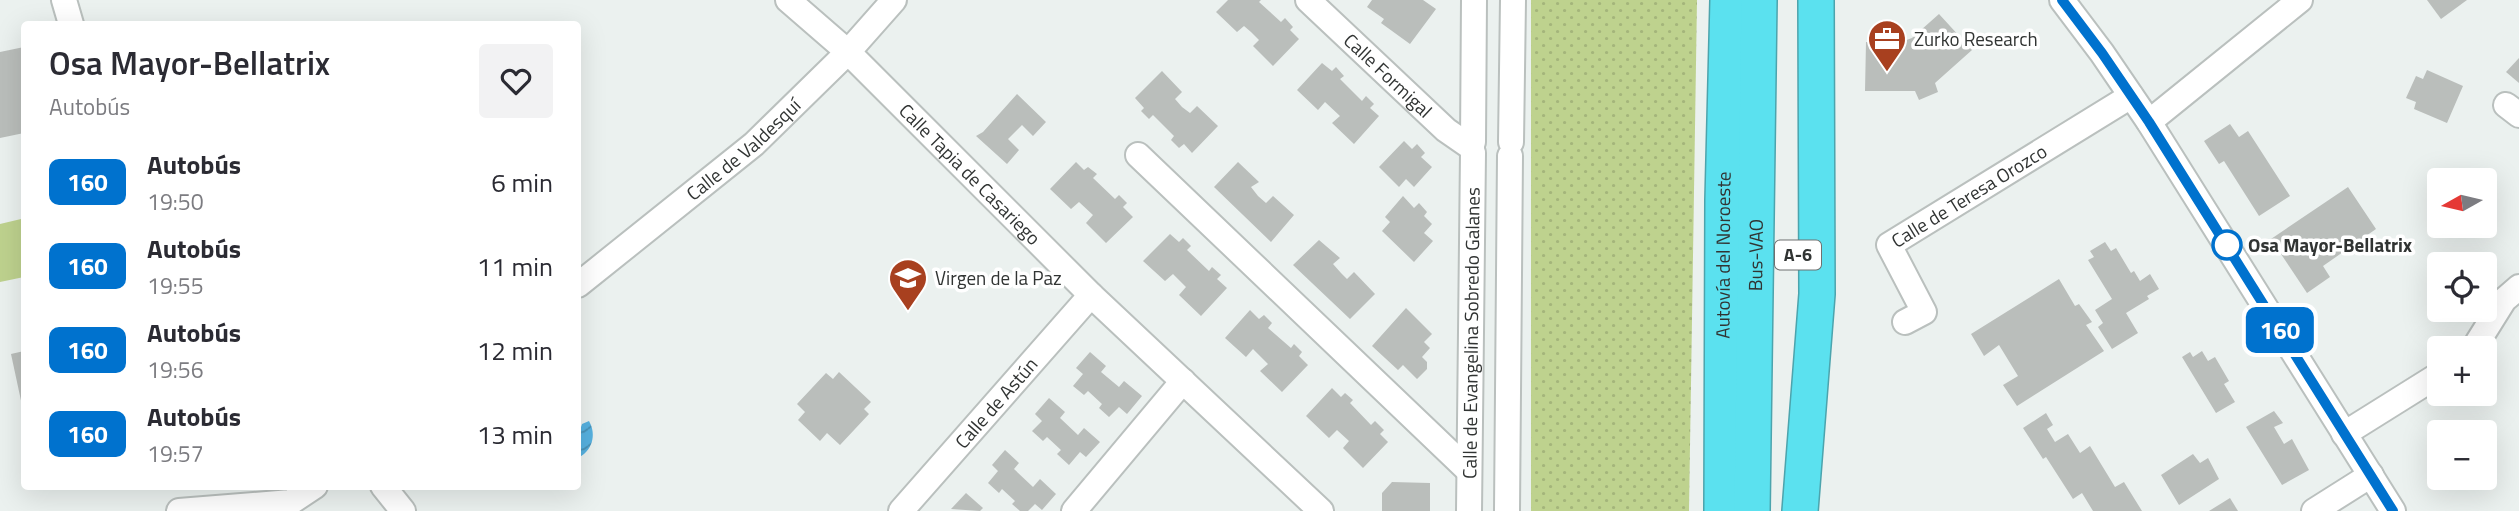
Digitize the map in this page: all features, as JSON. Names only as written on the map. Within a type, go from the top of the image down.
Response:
[{"type":"highway","name":"Autovía del Noroeste","points":[[1722,511],[1722,284],[1728,0]]},
{"type":"highway","name":"Bus-VAO","points":[[1752,511],[1759,0]]},
{"type":"highway","points":[[1771,511],[1775,0]]},
{"type":"highway","name":"A-6","points":[[1798,511],[1800,0]]},
{"type":"highway","points":[[1798,511],[1817,294],[1816,0]]},
{"type":"highway","points":[[1706,511],[1707,362],[1722,284]]},
{"type":"street","points":[[64,0],[70,21]]},
{"type":"street","name":"Calle Tapia de Casariego","points":[[788,0],[848,52],[1091,295],[1321,511]]},
{"type":"street","name":"Calle de Valdesquí","points":[[581,283],[754,144],[848,52],[894,0]]},
{"type":"street","name":"Calle de Evangelina Sobredo Galanes","points":[[1469,511],[1474,0]]},
{"type":"street","name":"Calle de Evangelina Sobredo Galanes","points":[[1507,511],[1513,0]]},
{"type":"street","points":[[2062,0],[2149,122],[2393,511]]},
{"type":"street","points":[[2149,122],[2300,0]]},
{"type":"street","name":"Calle Formigal","points":[[1317,3],[1446,130],[1473,148],[1480,163],[1491,168],[1502,165],[1511,149]]},
{"type":"street","name":"Calle de Teresa Orozco","points":[[1905,322],[1924,312],[1888,246],[2131,96]]},
{"type":"street","points":[[1138,155],[1469,471]]},
{"type":"street","name":"Calle de Astún","points":[[901,511],[1091,295]]},
{"type":"street","points":[[2484,336],[2514,302]]},
{"type":"street","points":[[1074,511],[1183,381]]},
{"type":"street","points":[[2344,434],[2427,382]]},
{"type":"street","points":[[2314,511],[2371,475]]},
{"type":"street","points":[[179,511],[292,502],[309,490]]},
{"type":"street","points":[[386,490],[403,511]]},
{"type":"green space","points":[[1531,0],[1697,0],[1689,511],[1531,511]]},
{"type":"green space","points":[[21,219],[21,278],[0,282],[0,224]]},
{"type":"water","points":[[589,421],[593,437],[590,447],[581,456],[581,427]]},
{"type":"building","points":[[1228,0],[1261,0],[1259,2],[1281,22],[1285,18],[1293,27],[1290,30],[1299,39],[1273,66],[1253,46],[1259,40],[1251,32],[1244,26],[1237,32],[1216,12]]},
{"type":"building","points":[[1372,0],[1423,0],[1436,9],[1410,44],[1381,23],[1384,19],[1367,7]]},
{"type":"building","points":[[2427,0],[2467,0],[2441,19]]},
{"type":"building","points":[[1939,14],[1972,50],[1935,83],[1938,92],[1919,100],[1915,91],[1865,91],[1866,42],[1901,42],[1912,38]]},
{"type":"building","points":[[21,48],[21,134],[0,138],[0,52]]},
{"type":"building","points":[[2519,58],[2519,83],[2506,72]]},
{"type":"building","points":[[1322,63],[1332,71],[1336,67],[1344,76],[1340,79],[1362,101],[1366,96],[1374,104],[1370,108],[1379,116],[1354,144],[1332,123],[1340,116],[1325,102],[1318,110],[1297,90]]},
{"type":"building","points":[[2427,70],[2463,86],[2447,123],[2414,109],[2416,102],[2406,98],[2416,76],[2423,79]]},
{"type":"building","points":[[1162,71],[1182,92],[1175,99],[1182,107],[1190,113],[1197,106],[1218,126],[1192,153],[1184,144],[1179,148],[1171,140],[1174,136],[1153,115],[1149,119],[1141,111],[1144,108],[1135,98]]},
{"type":"building","points":[[1017,94],[1046,122],[1033,136],[1022,125],[1008,139],[1019,150],[1007,164],[976,136],[983,132]]},
{"type":"building","points":[[2230,124],[2239,137],[2248,131],[2290,196],[2259,216],[2224,161],[2219,164],[2204,141]]},
{"type":"building","points":[[1404,141],[1412,149],[1417,144],[1425,153],[1421,157],[1432,167],[1414,187],[1406,179],[1399,187],[1379,167]]},
{"type":"building","points":[[1076,162],[1084,170],[1088,167],[1097,174],[1093,178],[1115,199],[1119,195],[1127,203],[1123,207],[1133,217],[1106,243],[1086,223],[1093,215],[1079,202],[1071,209],[1050,189]]},
{"type":"building","points":[[1238,162],[1259,182],[1251,187],[1258,196],[1266,203],[1273,196],[1294,215],[1271,242],[1214,187]]},
{"type":"building","points":[[2348,187],[2376,229],[2323,266],[2330,277],[2307,293],[2271,239]]},
{"type":"building","points":[[1403,196],[1414,208],[1419,203],[1427,212],[1424,216],[1432,224],[1424,233],[1433,241],[1414,262],[1382,231],[1390,222],[1385,217]]},
{"type":"building","points":[[1170,234],[1179,242],[1183,238],[1191,246],[1187,250],[1209,271],[1212,267],[1221,275],[1217,279],[1227,288],[1201,316],[1179,295],[1186,287],[1173,274],[1165,281],[1143,261]]},
{"type":"building","points":[[1319,240],[1340,258],[1333,264],[1347,279],[1354,272],[1375,294],[1350,319],[1293,265]]},
{"type":"building","points":[[2105,242],[2111,251],[2116,248],[2131,273],[2134,271],[2140,281],[2150,274],[2159,289],[2147,296],[2149,299],[2126,313],[2138,333],[2112,349],[2098,327],[2103,323],[2095,310],[2112,299],[2088,260],[2094,257],[2090,251]]},
{"type":"building","points":[[2059,279],[2075,306],[2079,304],[2092,322],[2086,325],[2104,351],[2017,406],[2003,385],[2018,376],[1999,345],[1984,356],[1971,334]]},
{"type":"building","points":[[1406,308],[1432,334],[1424,342],[1430,348],[1422,357],[1427,362],[1427,369],[1417,379],[1403,365],[1398,370],[1372,346]]},
{"type":"building","points":[[1250,310],[1259,319],[1264,315],[1272,323],[1268,328],[1291,348],[1294,344],[1302,352],[1299,356],[1308,365],[1282,392],[1260,371],[1268,364],[1253,349],[1246,357],[1225,338]]},
{"type":"building","points":[[2202,351],[2208,361],[2215,357],[2229,381],[2224,384],[2235,402],[2216,413],[2182,357],[2190,352],[2193,357]]},
{"type":"building","points":[[21,352],[21,401],[11,354]]},
{"type":"building","points":[[1090,352],[1106,366],[1101,372],[1119,387],[1124,381],[1142,396],[1127,414],[1119,407],[1109,417],[1099,408],[1102,404],[1088,391],[1084,395],[1073,386],[1083,374],[1076,368]]},
{"type":"building","points":[[839,372],[871,402],[864,409],[869,414],[840,445],[827,433],[820,441],[798,420],[805,412],[797,404],[826,373],[833,379]]},
{"type":"building","points":[[1332,388],[1341,397],[1345,393],[1353,400],[1350,403],[1371,425],[1375,421],[1384,430],[1380,434],[1388,442],[1363,468],[1343,448],[1349,441],[1337,430],[1329,438],[1306,416]]},
{"type":"building","points":[[1049,398],[1065,412],[1060,418],[1078,435],[1084,428],[1100,442],[1086,457],[1080,452],[1069,465],[1057,454],[1061,450],[1047,437],[1043,441],[1032,431],[1042,421],[1035,414]]},
{"type":"building","points":[[2274,411],[2283,423],[2274,427],[2284,444],[2292,439],[2309,470],[2282,485],[2246,427]]},
{"type":"building","points":[[2046,413],[2053,425],[2047,429],[2055,442],[2068,434],[2080,453],[2090,446],[2115,487],[2124,482],[2142,511],[2093,511],[2082,493],[2073,499],[2046,457],[2043,459],[2023,428]]},
{"type":"building","points":[[1005,450],[1019,463],[1014,469],[1033,487],[1040,479],[1056,494],[1042,510],[1035,504],[1028,511],[1020,511],[1012,504],[1015,501],[1002,489],[999,493],[988,483],[998,471],[992,465]]},
{"type":"building","points":[[2193,454],[2200,463],[2208,458],[2219,479],[2179,505],[2161,475]]},
{"type":"building","points":[[1392,482],[1430,483],[1430,511],[1382,511],[1382,493]]},
{"type":"building","points":[[966,493],[983,508],[980,511],[951,509]]},
{"type":"building","points":[[2230,498],[2238,511],[2209,511]]},
{"type":"bus line","name":"160","points":[[2062,0],[2149,122],[2393,511]]},
{"type":"place","name":"Zurko Research","points":[[1887,73]]},
{"type":"place","name":"Osa Mayor-Bellatrix","points":[[2227,245]]},
{"type":"place","name":"Virgen de la Paz","points":[[908,312]]}]
